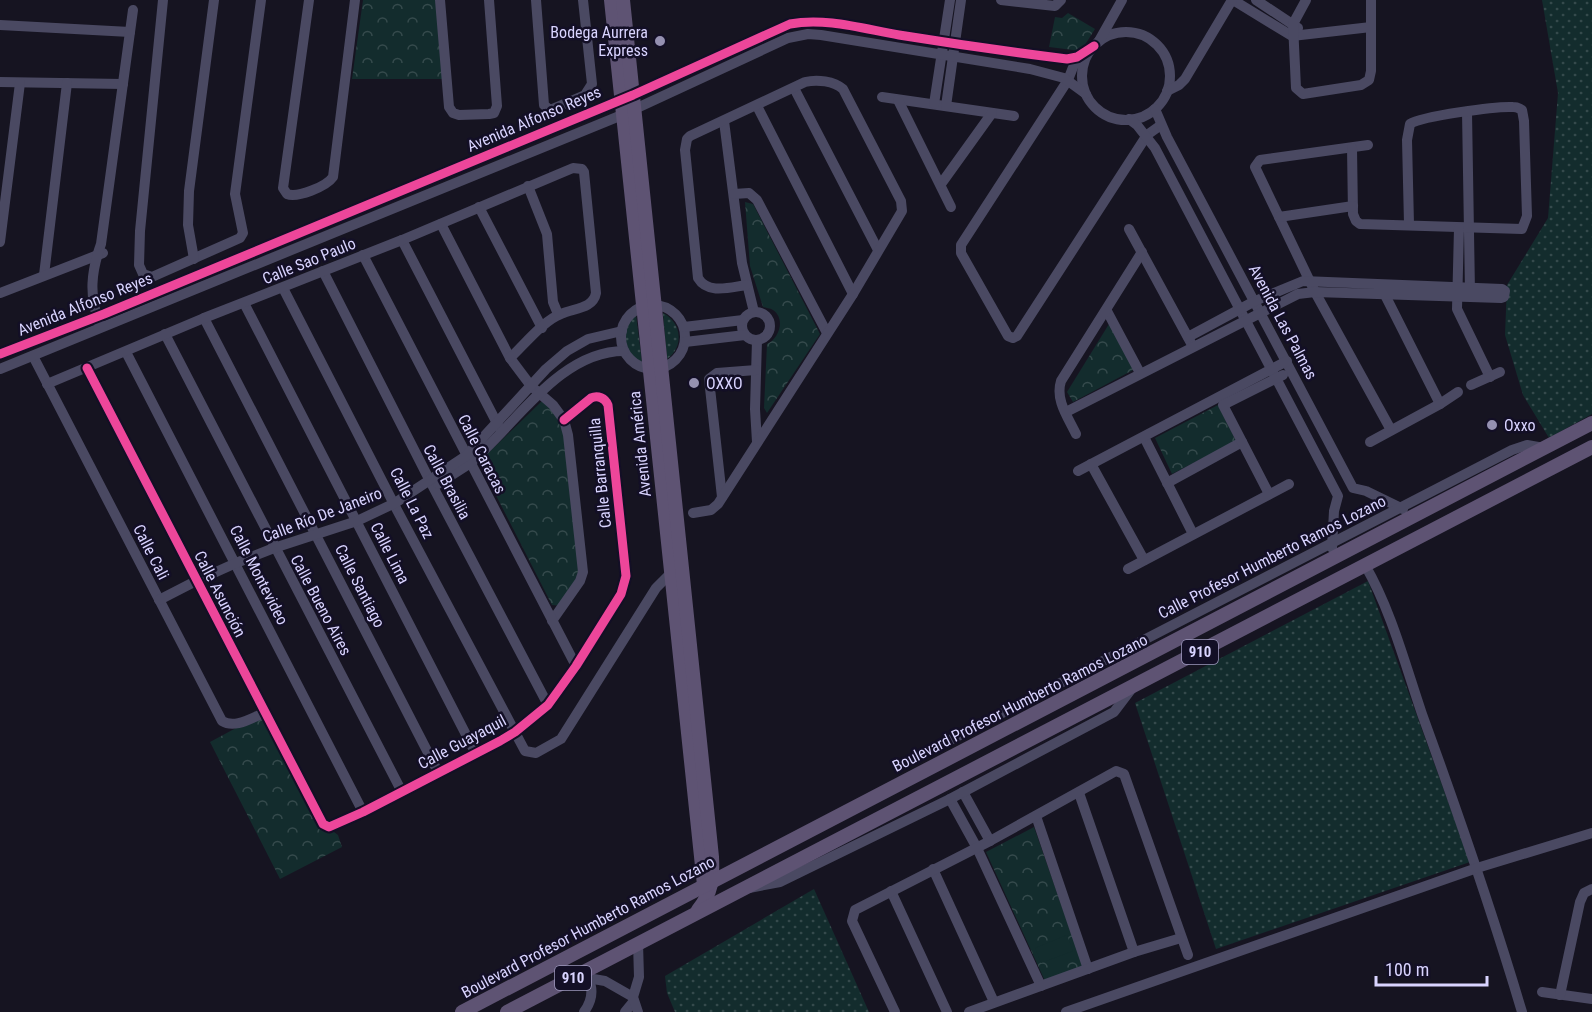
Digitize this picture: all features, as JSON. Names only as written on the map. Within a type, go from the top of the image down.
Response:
[{"type":"main road","name":"Avenida América","points":[[611,0],[629,112],[708,883]]},
{"type":"main road","name":"Avenida América","points":[[623,0],[626,97]]},
{"type":"main road","name":"Boulevard Profesor Humberto Ramos Lozano","points":[[462,1012],[1592,423]]},
{"type":"main road","name":"910","points":[[507,1012],[582,977],[638,943],[695,915],[740,889],[1592,447]]},
{"type":"main road","points":[[1544,448],[1550,449],[1555,454],[1556,461],[1553,467]]},
{"type":"main road","points":[[1274,613],[1269,605],[1271,597],[1314,575],[1328,561]]},
{"type":"main road","name":"Avenida América","points":[[674,564],[712,857],[708,883]]},
{"type":"main road","points":[[712,857],[722,868],[734,870]]},
{"type":"main road","points":[[695,915],[708,897],[708,883]]},
{"type":"street","points":[[163,0],[140,231],[139,266],[146,277],[157,276],[242,236],[243,230],[235,194],[261,0]]},
{"type":"street","points":[[194,259],[188,225],[189,191],[214,0]]},
{"type":"street","points":[[309,0],[283,188],[286,194],[293,196],[328,183],[333,173],[355,0]]},
{"type":"street","points":[[440,0],[451,110],[459,115],[494,113],[497,106],[489,0]]},
{"type":"street","points":[[536,0],[544,105],[553,110],[585,95],[592,84],[584,0]]},
{"type":"street","points":[[946,106],[953,58],[949,43],[950,0]]},
{"type":"street","points":[[934,104],[941,55],[949,43],[961,0]]},
{"type":"street","points":[[1001,0],[1058,3]]},
{"type":"street","points":[[1122,0],[1096,44],[1086,57],[1083,69],[1086,94],[1104,113],[1116,118],[1129,119],[1138,118],[1155,109],[1167,91],[1170,79],[1169,66],[1164,54],[1152,40],[1135,32],[1110,35],[1096,44],[1077,57],[1068,80],[962,243],[961,253],[1008,336],[1013,338],[1017,336],[1147,135],[1161,125]]},
{"type":"street","points":[[1167,91],[1179,86],[1185,79],[1232,0],[1266,13],[1292,30],[1307,35],[1371,27]]},
{"type":"street","points":[[1256,0],[1266,13]]},
{"type":"street","points":[[1306,0],[1292,30],[1296,88],[1299,93],[1308,94],[1361,85],[1369,80],[1371,0]]},
{"type":"street","points":[[105,327],[92,293],[100,251],[133,10]]},
{"type":"street","name":"Avenida Alfonso Reyes","points":[[0,354],[100,315],[626,97],[790,24],[814,22],[1067,59],[1077,57]]},
{"type":"street","points":[[0,25],[130,32]]},
{"type":"street","points":[[845,39],[847,26]]},
{"type":"street","name":"Avenida Alfonso Reyes","points":[[0,369],[629,112],[788,38],[808,34],[1049,73],[1068,80],[1086,94]]},
{"type":"street","points":[[693,513],[715,508],[853,294],[902,211],[901,201],[896,191],[843,89],[837,84],[809,80],[687,139],[685,150],[698,278],[702,284],[713,289],[747,285]]},
{"type":"street","points":[[0,82],[123,84]]},
{"type":"street","points":[[0,242],[20,83]]},
{"type":"street","points":[[44,275],[67,83]]},
{"type":"street","points":[[794,88],[878,250]]},
{"type":"street","points":[[882,97],[1014,116]]},
{"type":"street","points":[[898,100],[951,207]]},
{"type":"street","points":[[757,106],[853,294]]},
{"type":"street","points":[[1352,148],[1353,206],[1354,218],[1358,222],[1522,229],[1527,216],[1522,110],[1513,107],[1467,112],[1421,119],[1410,124],[1407,140],[1409,224]]},
{"type":"street","name":"Avenida Las Palmas","points":[[1155,109],[1161,125],[1353,488]]},
{"type":"street","points":[[1467,112],[1464,228],[1457,309],[1495,375],[1471,385]]},
{"type":"street","points":[[941,184],[992,113]]},
{"type":"street","name":"Avenida Las Palmas","points":[[1129,119],[1147,135],[1275,373],[1338,496]]},
{"type":"street","points":[[724,121],[741,262],[754,312]]},
{"type":"street","points":[[1368,145],[1260,160],[1255,170],[1315,292],[1391,430]]},
{"type":"street","name":"Calle Sao Paulo","points":[[47,384],[204,318],[441,224],[528,186],[573,168],[582,169],[596,293],[594,300],[589,304],[558,314]]},
{"type":"street","points":[[510,358],[558,314],[553,302],[547,234],[528,186]]},
{"type":"street","points":[[734,194],[749,193],[757,200],[827,333]]},
{"type":"street","points":[[1279,217],[1353,206]]},
{"type":"street","points":[[479,207],[542,327]]},
{"type":"street","points":[[441,224],[510,358],[531,386],[542,393],[564,420],[568,435],[583,572],[580,581],[552,621]]},
{"type":"street","points":[[1464,228],[1470,291]]},
{"type":"street","points":[[1129,229],[1190,342]]},
{"type":"street","points":[[402,240],[499,428]]},
{"type":"street","points":[[0,293],[100,251]]},
{"type":"street","points":[[1076,434],[1058,394],[1061,381],[1142,252]]},
{"type":"street","name":"Calle Caracas","points":[[363,255],[467,460],[576,666]]},
{"type":"street","name":"Calle Brasilia","points":[[323,271],[431,484],[548,705]]},
{"type":"street","points":[[1066,412],[1140,373],[1240,309],[1298,282],[1458,291]]},
{"type":"street","name":"Calle La Paz","points":[[283,288],[522,747],[533,753],[561,739],[656,588],[674,564]]},
{"type":"street","points":[[1190,342],[1298,294],[1315,292],[1385,295],[1458,291],[1499,293]]},
{"type":"street","points":[[1385,295],[1440,404]]},
{"type":"street","name":"Calle Lima","points":[[244,303],[476,753]]},
{"type":"street","points":[[649,305],[673,311],[684,327],[685,342],[681,353],[673,363],[656,368],[635,363],[624,351],[621,341],[622,331],[629,316],[649,305]]},
{"type":"street","points":[[1107,310],[1140,373]]},
{"type":"street","points":[[685,342],[745,335],[757,340],[766,336],[770,327],[767,317],[759,312],[749,313],[742,325],[745,335]]},
{"type":"street","name":"Calle Santiago","points":[[204,318],[438,772]]},
{"type":"street","points":[[684,327],[743,320]]},
{"type":"street","points":[[703,325],[705,339]]},
{"type":"street","name":"Calle Río De Janeiro","points":[[499,428],[546,369],[567,351],[588,339],[622,331]]},
{"type":"street","name":"Calle Bueno Aires","points":[[165,334],[402,792]]},
{"type":"street","points":[[757,340],[755,409],[757,442]]},
{"type":"street","points":[[567,351],[576,363]]},
{"type":"street","name":"Calle Río De Janeiro","points":[[160,602],[197,583],[276,550],[358,524],[396,506],[467,460],[499,428],[576,363],[603,352],[624,351]]},
{"type":"street","name":"Calle Montevideo","points":[[126,352],[363,812]]},
{"type":"street","name":"Calle Cali","points":[[33,356],[222,721],[234,725],[264,713]]},
{"type":"street","points":[[1078,471],[1289,366]]},
{"type":"street","name":"Calle Asunción","points":[[87,368],[323,824],[332,827]]},
{"type":"street","points":[[722,497],[710,379],[717,373],[756,370]]},
{"type":"street","points":[[1269,494],[1222,405],[1275,373]]},
{"type":"street","points":[[1370,442],[1458,392]]},
{"type":"street","name":"Calle Barranquilla","points":[[564,420],[596,396],[608,405],[626,576],[621,594]]},
{"type":"street","points":[[1144,437],[1193,534]]},
{"type":"street","points":[[1167,483],[1242,442]]},
{"type":"street","name":"Calle Profesor Humberto Ramos Lozano","points":[[952,739],[1520,447],[1531,445],[1544,448]]},
{"type":"street","points":[[1091,464],[1144,560]]},
{"type":"street","points":[[1128,568],[1289,484]]},
{"type":"street","points":[[1328,561],[1338,496],[1353,488],[1416,516]]},
{"type":"street","points":[[1365,565],[1392,629],[1478,868],[1522,1012]]},
{"type":"street","name":"Calle Guayaquil","points":[[332,827],[515,732],[548,705],[576,666],[621,594]]},
{"type":"street","points":[[1225,599],[1232,612]]},
{"type":"street","points":[[740,889],[780,882],[950,799],[1114,712],[1133,687]]},
{"type":"street","points":[[895,1012],[852,921],[855,910],[977,848],[1116,771],[1124,774],[1188,955]]},
{"type":"street","points":[[963,792],[990,841]]},
{"type":"street","points":[[1079,793],[1134,952]]},
{"type":"street","points":[[950,799],[977,848],[1041,986]]},
{"type":"street","points":[[1036,816],[1088,969]]},
{"type":"street","points":[[1066,1012],[1478,868],[1592,832]]},
{"type":"street","points":[[933,869],[994,1002]]},
{"type":"street","points":[[1560,995],[1580,902],[1584,893],[1592,889]]},
{"type":"street","points":[[891,891],[947,1012]]},
{"type":"street","points":[[969,1012],[1134,952],[1181,938]]},
{"type":"street","points":[[625,1012],[635,1004],[639,977],[638,943]]},
{"type":"street","points":[[582,977],[606,981],[635,1004]]},
{"type":"street","points":[[582,977],[591,985],[592,994],[584,1012]]},
{"type":"street","points":[[1542,992],[1592,999]]},
{"type":"green space","points":[[363,0],[437,0],[443,79],[352,79]]},
{"type":"green space","points":[[1542,0],[1592,0],[1592,414],[1549,438],[1523,395],[1505,335],[1507,285],[1548,218],[1558,93]]},
{"type":"green space","points":[[1068,13],[1095,29],[1081,51],[1049,47],[1055,17],[1062,18]]},
{"type":"green space","points":[[745,202],[753,204],[820,334],[767,413],[764,408],[767,344],[775,338],[780,323],[773,310],[763,307],[750,266]]},
{"type":"green space","points":[[663,313],[674,322],[678,334],[676,348],[667,359]]},
{"type":"green space","points":[[636,315],[642,362],[629,353],[624,341],[626,328]]},
{"type":"green space","points":[[1109,324],[1135,369],[1073,402],[1067,392]]},
{"type":"green space","points":[[544,399],[559,416],[565,433],[581,573],[561,606],[552,605],[479,462]]},
{"type":"green space","points":[[1218,405],[1236,441],[1172,474],[1155,438]]},
{"type":"green space","points":[[1368,581],[1470,862],[1216,949],[1135,703]]},
{"type":"green space","points":[[264,713],[323,824],[338,835],[342,847],[280,879],[210,742]]},
{"type":"green space","points":[[1034,827],[1083,967],[1045,981],[986,852]]},
{"type":"green space","points":[[814,889],[869,1012],[675,1012],[667,993],[665,976]]},
{"type":"green space","points":[[1067,935],[1073,951],[1041,963],[1035,948]]},
{"type":"cycle path","points":[[0,354],[104,314],[633,95],[790,24],[831,23],[941,42],[1067,59],[1077,57],[1094,46]]},
{"type":"cycle path","points":[[87,368],[323,824],[329,827],[363,812],[515,732],[548,705],[576,666],[621,594],[626,576],[608,405],[601,398],[591,398],[564,420]]},
{"type":"place","name":"Bodega Aurrera Express","points":[[660,41]]},
{"type":"place","name":"OXXO","points":[[694,383]]},
{"type":"place","name":"Oxxo","points":[[1492,425]]}]
